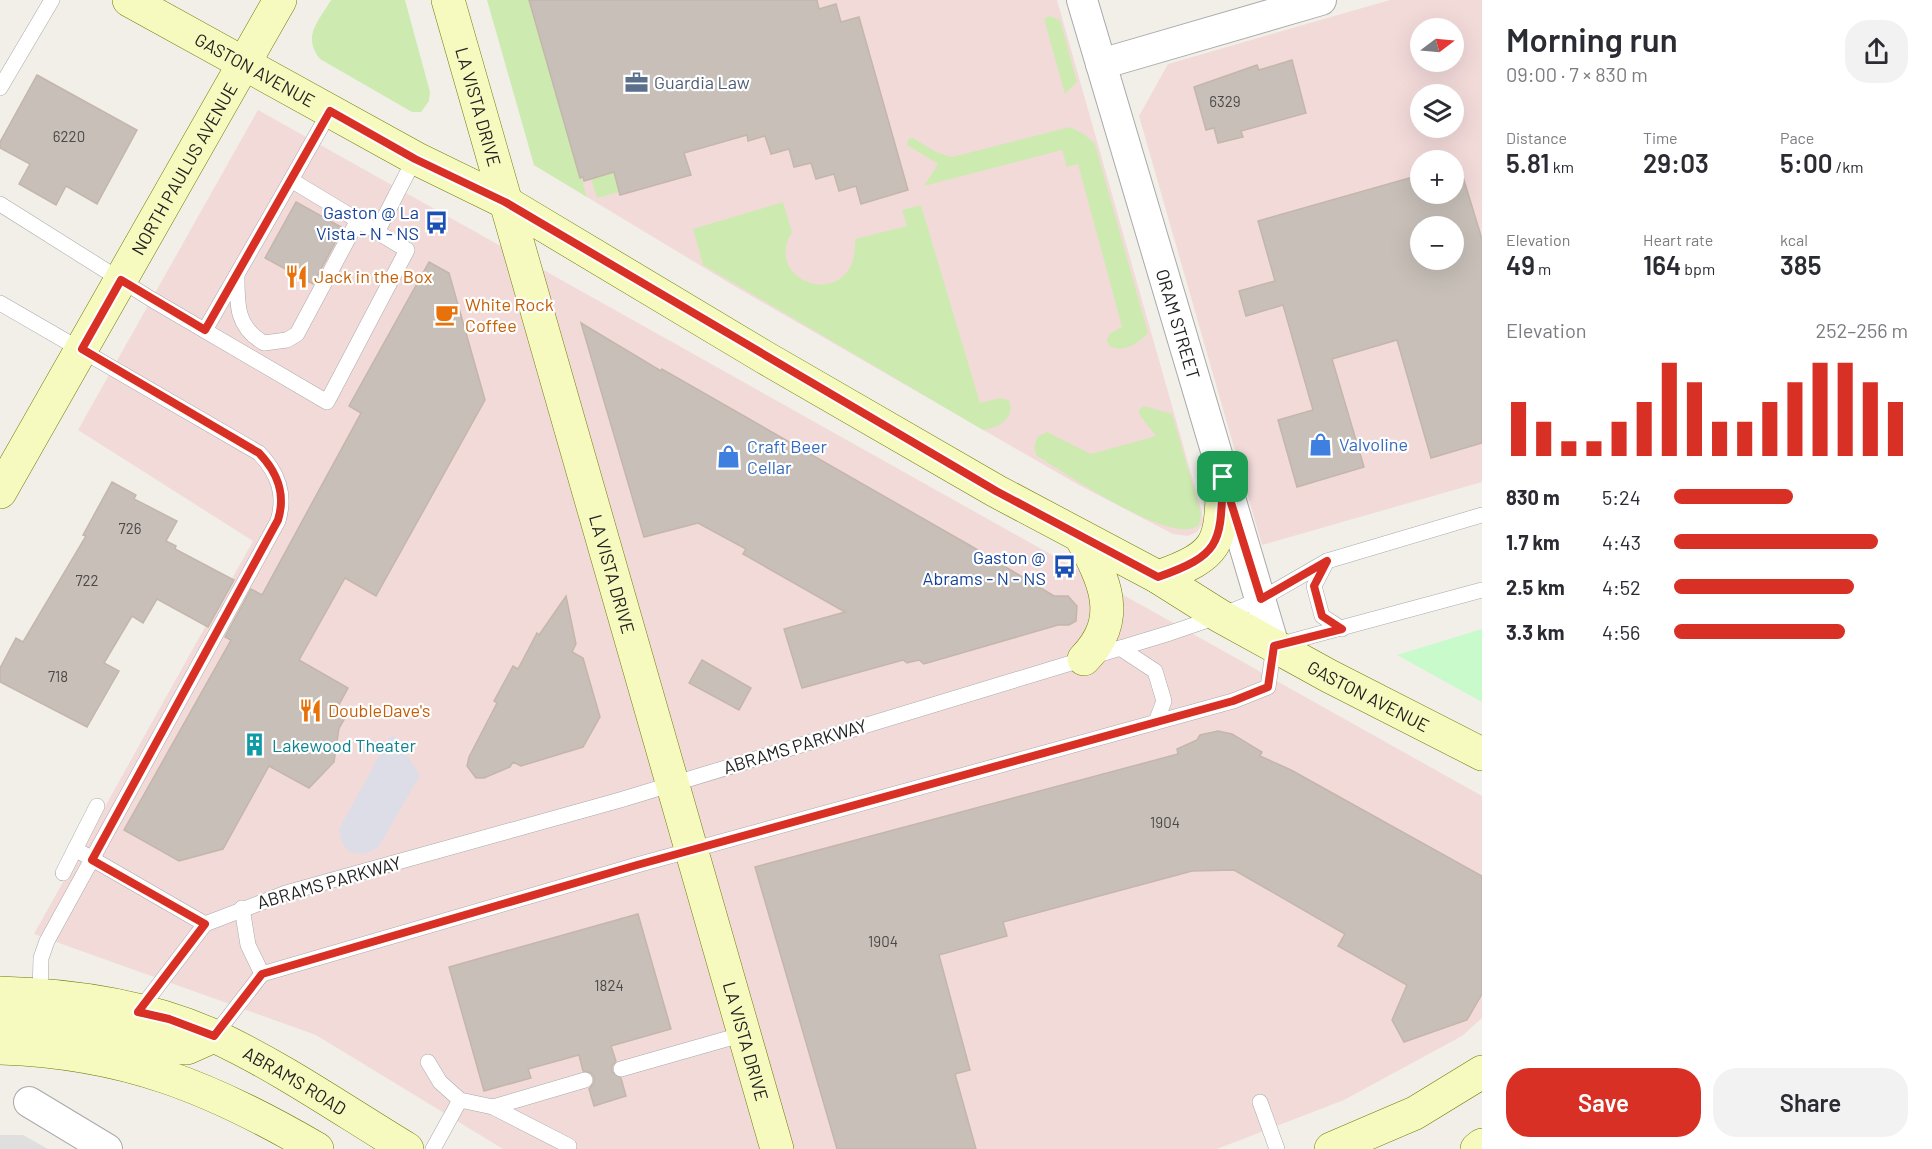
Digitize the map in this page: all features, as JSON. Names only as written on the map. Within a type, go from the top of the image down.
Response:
[{"type":"main road","name":"GASTON AVENUE","points":[[129,0],[243,66],[415,159],[505,202],[794,374],[1081,537],[1158,577],[1220,616],[1482,754]]},
{"type":"main road","name":"NORTH PAULUS AVENUE","points":[[1,488],[280,0]]},
{"type":"main road","name":"LA VISTA DRIVE","points":[[448,0],[777,1149]]},
{"type":"main road","points":[[1158,577],[1197,562],[1214,548],[1221,523],[1223,477]]},
{"type":"main road","points":[[1081,537],[1101,575],[1107,602],[1106,624],[1102,638],[1084,659]]},
{"type":"main road","name":"ABRAMS ROAD","points":[[0,993],[40,994],[87,1000],[169,1019],[214,1036],[407,1149]]},
{"type":"main road","points":[[0,1022],[28,1022],[141,1040],[169,1047],[187,1048],[214,1036]]},
{"type":"main road","points":[[0,1048],[66,1052],[111,1060],[167,1075],[239,1106],[316,1149]]},
{"type":"main road","points":[[1331,1149],[1415,1113],[1482,1072]]},
{"type":"main road","points":[[1477,1149],[1482,1145]]},
{"type":"street","name":"ORAM STREET","points":[[1082,0],[1274,646]]},
{"type":"street","points":[[1101,64],[1321,0]]},
{"type":"street","points":[[29,1102],[107,1149]]},
{"type":"lane","points":[[0,88],[52,0]]},
{"type":"lane","points":[[205,330],[330,111]]},
{"type":"lane","points":[[377,232],[415,159]]},
{"type":"lane","points":[[0,204],[121,280],[327,402],[407,250],[291,180]]},
{"type":"lane","points":[[237,275],[238,314],[244,327],[264,343],[286,340],[297,334],[358,220]]},
{"type":"lane","points":[[0,303],[259,453],[277,476],[282,507],[278,520],[47,941],[41,958],[40,994]]},
{"type":"lane","name":"ABRAMS PARKWAY","points":[[138,1012],[205,924],[242,908],[286,893],[672,784],[1120,648],[1220,616],[1261,599],[1327,561],[1482,515]]},
{"type":"lane","points":[[1327,561],[1314,586],[1322,616],[1342,629]]},
{"type":"lane","points":[[214,1036],[262,974],[691,850],[1233,701],[1268,687],[1274,646],[1482,590]]},
{"type":"lane","points":[[1120,648],[1155,671],[1164,701],[1156,722]]},
{"type":"lane","points":[[63,873],[97,806]]},
{"type":"lane","points":[[75,849],[205,924]]},
{"type":"lane","points":[[242,908],[248,945],[262,974]]},
{"type":"lane","points":[[621,1069],[744,1034]]},
{"type":"lane","points":[[428,1062],[440,1082],[460,1100],[493,1107],[569,1146]]},
{"type":"lane","points":[[493,1107],[585,1080]]},
{"type":"lane","points":[[433,1149],[460,1100]]},
{"type":"lane","points":[[1260,1102],[1277,1149]]},
{"type":"shaded area","points":[[489,0],[1057,0],[1202,512],[1203,523],[1197,532],[1188,536],[1173,534],[1077,484],[736,287],[534,165]]},
{"type":"shaded area","points":[[1390,0],[1482,0],[1482,482],[1262,545],[1139,116],[1168,64]]},
{"type":"shaded area","points":[[258,110],[1482,796],[1482,1018],[1462,1036],[1344,1100],[1217,1149],[503,1149],[316,1035],[34,934],[253,541],[78,430]]},
{"type":"shaded area","points":[[394,735],[420,775],[378,848],[364,854],[350,852],[342,843],[339,829],[389,738]]},
{"type":"shaded area","points":[[0,1135],[23,1135],[48,1149],[0,1149]]},
{"type":"green space","points":[[331,0],[405,0],[430,92],[429,101],[421,112],[412,112],[320,59],[312,43],[312,36],[317,22]]},
{"type":"green space","points":[[487,0],[529,0],[587,197],[534,165]]},
{"type":"green space","points":[[1050,16],[1060,20],[1077,82],[1065,94],[1044,19]]},
{"type":"green space","points":[[1070,127],[1084,134],[1095,144],[1148,333],[1140,341],[1125,348],[1109,346],[1107,341],[1109,334],[1122,327],[1078,164],[1067,167],[1062,150],[924,186],[938,164],[907,145],[908,139],[913,138],[936,152],[952,157]]},
{"type":"green space","points":[[614,173],[619,192],[597,198],[591,179]]},
{"type":"green space","points":[[783,202],[792,232],[786,251],[789,266],[799,277],[813,283],[828,284],[842,277],[852,262],[855,239],[907,226],[902,210],[921,205],[980,403],[1000,398],[1009,400],[1011,410],[1004,422],[983,430],[703,265],[693,229]]},
{"type":"green space","points":[[1144,406],[1172,414],[1201,514],[1199,525],[1186,529],[1167,526],[1144,517],[1094,491],[1037,456],[1034,448],[1037,437],[1047,432],[1091,454],[1156,436],[1139,414],[1139,410]]},
{"type":"green space","points":[[1482,629],[1482,702],[1397,655]]},
{"type":"building","points":[[529,0],[817,0],[819,9],[836,4],[841,22],[859,17],[908,190],[861,204],[856,186],[839,191],[834,174],[816,179],[811,163],[794,167],[789,149],[771,154],[765,136],[748,141],[747,135],[684,153],[691,175],[620,195],[614,172],[584,181],[583,177],[580,178]]},
{"type":"building","points":[[1292,60],[1306,113],[1241,131],[1243,137],[1218,143],[1214,128],[1206,130],[1194,87],[1257,65],[1259,70]]},
{"type":"building","points":[[37,75],[137,130],[97,204],[66,186],[56,205],[19,184],[30,164],[0,148],[0,142]]},
{"type":"building","points":[[1410,178],[1410,204],[1464,204],[1464,180],[1482,239],[1482,443],[1431,458],[1397,340],[1332,359],[1364,467],[1297,487],[1278,420],[1313,410],[1283,305],[1246,316],[1239,291],[1275,281],[1258,221]]},
{"type":"building","points":[[296,202],[343,228],[313,284],[265,258]]},
{"type":"building","points":[[429,262],[449,273],[485,400],[376,596],[345,578],[299,660],[348,688],[335,712],[345,718],[339,728],[334,762],[309,788],[269,766],[223,849],[179,861],[124,830],[231,640],[225,637],[251,589],[262,595],[361,413],[349,406]]},
{"type":"building","points":[[581,323],[661,371],[662,369],[971,546],[1054,596],[1068,596],[1077,606],[1076,621],[1069,625],[1058,625],[924,664],[919,660],[907,663],[903,660],[802,688],[784,629],[845,612],[743,554],[746,549],[698,523],[644,537]]},
{"type":"building","points":[[112,482],[136,495],[134,499],[177,521],[166,541],[176,546],[175,549],[234,580],[208,627],[157,599],[143,623],[132,616],[104,663],[119,671],[87,727],[0,682],[0,668],[16,638],[23,642],[86,536],[83,535]]},
{"type":"building","points":[[566,596],[576,644],[572,652],[583,658],[600,717],[583,747],[521,766],[513,762],[510,767],[484,778],[476,778],[467,766],[469,757],[497,703],[494,701],[513,666],[518,669],[537,633],[539,635]]},
{"type":"building","points":[[702,660],[751,688],[739,710],[689,683]]},
{"type":"building","points":[[1218,731],[1232,734],[1262,752],[1260,756],[1291,770],[1482,876],[1482,994],[1467,1020],[1404,1042],[1392,1020],[1407,985],[1338,946],[1345,934],[1234,870],[1192,871],[1003,922],[1007,936],[939,955],[970,1070],[955,1074],[976,1149],[837,1149],[755,867],[1178,754],[1177,749],[1197,740],[1200,735]]},
{"type":"building","points":[[638,914],[671,1029],[611,1046],[616,1061],[612,1066],[612,1072],[621,1078],[626,1096],[594,1106],[589,1089],[594,1083],[594,1077],[591,1073],[583,1071],[579,1055],[528,1069],[531,1078],[484,1091],[449,967]]},
{"type":"place","name":"Guardia Law","points":[[636,82]]},
{"type":"place","name":"Gaston @ La Vista - N - NS","points":[[437,222]]},
{"type":"place","name":"Jack in the Box","points":[[296,276]]},
{"type":"place","name":"White Rock Coffee","points":[[447,314]]},
{"type":"place","name":"Valvoline","points":[[1321,444]]},
{"type":"place","name":"Craft Beer Cellar","points":[[729,456]]},
{"type":"place","name":"Gaston @ Abrams - N - NS","points":[[1064,567]]},
{"type":"place","name":"DoubleDave's","points":[[310,710]]},
{"type":"place","name":"Lakewood Theater","points":[[254,745]]},
{"type":"route","points":[[330,111],[415,159],[505,202],[764,357],[996,491],[1158,577],[1197,562],[1214,548],[1221,523],[1223,477],[1261,599],[1327,561],[1314,586],[1322,616],[1342,629],[1274,646],[1268,687],[1233,701],[637,865],[262,974],[214,1036],[169,1019],[138,1012],[205,924],[92,860],[278,520],[282,507],[281,491],[277,476],[259,453],[82,349],[121,280],[205,330],[330,111]]}]
